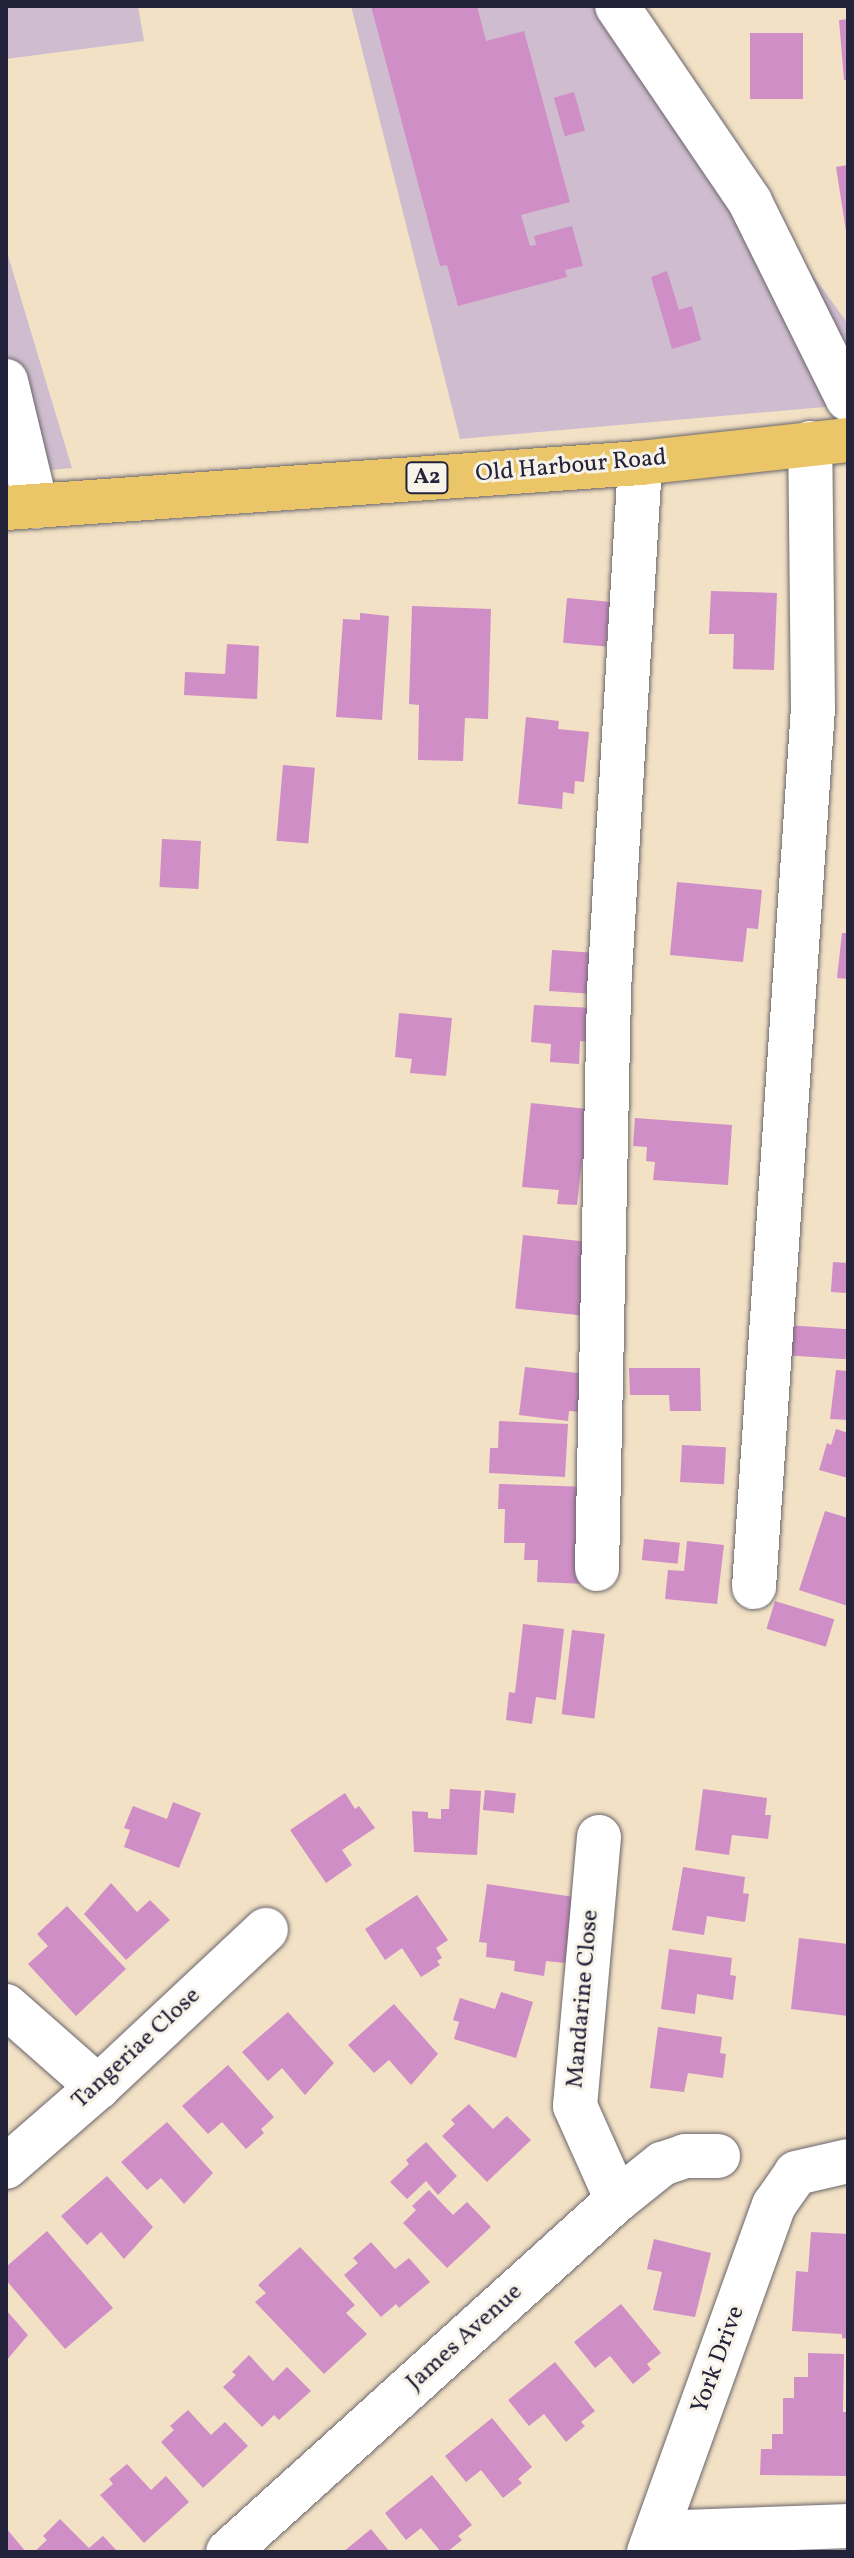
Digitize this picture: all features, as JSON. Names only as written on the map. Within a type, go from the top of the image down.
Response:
[{"type":"main road","name":"Old Harbour Road","points":[[21,507],[640,463],[829,441]]},
{"type":"street","points":[[617,6],[750,202],[848,399]]},
{"type":"street","points":[[6,381],[21,507]]},
{"type":"street","points":[[754,1587],[829,441]]},
{"type":"street","points":[[597,1569],[609,990],[640,463]]},
{"type":"street","name":"Mandarine Close","points":[[599,1837],[575,2106],[617,2200]]},
{"type":"street","name":"Tangeriae Close","points":[[6,2167],[98,2087],[266,1930]]},
{"type":"street","points":[[6,2006],[98,2087]]},
{"type":"street","name":"James Avenue","points":[[228,2552],[617,2200],[662,2164],[685,2156],[718,2156]]},
{"type":"street","name":"York Drive","points":[[653,2542],[774,2205],[796,2173],[848,2161]]},
{"type":"street","points":[[653,2542],[848,2526]]},
{"type":"shaded area","points":[[6,6],[138,6],[144,41],[6,59]]},
{"type":"shaded area","points":[[351,6],[620,6],[848,324],[848,405],[460,439]]},
{"type":"shaded area","points":[[6,249],[72,468],[6,474]]},
{"type":"building","points":[[371,6],[477,6],[486,41],[524,31],[570,202],[521,215],[530,246],[536,245],[534,236],[572,226],[583,266],[565,270],[567,277],[458,306],[447,265],[440,266]]},
{"type":"building","points":[[848,19],[848,80],[844,80],[839,20]]},
{"type":"building","points":[[750,33],[803,33],[803,99],[750,99]]},
{"type":"building","points":[[574,92],[585,130],[565,136],[554,98]]},
{"type":"building","points":[[848,165],[848,231],[846,231],[836,167]]},
{"type":"building","points":[[667,271],[679,310],[692,306],[701,340],[672,349],[651,277]]},
{"type":"building","points":[[711,591],[777,593],[774,670],[733,669],[734,634],[709,634]]},
{"type":"building","points":[[567,598],[610,602],[606,647],[563,643]]},
{"type":"building","points":[[412,606],[491,609],[488,719],[465,718],[463,761],[418,760],[419,705],[409,704]]},
{"type":"building","points":[[360,613],[389,616],[382,720],[336,717],[343,619],[360,620]]},
{"type":"building","points":[[227,644],[259,646],[257,699],[184,695],[185,672],[225,674]]},
{"type":"building","points":[[526,717],[559,721],[558,729],[589,732],[584,782],[575,781],[574,794],[563,792],[562,809],[518,804]]},
{"type":"building","points":[[283,765],[315,768],[308,843],[276,841]]},
{"type":"building","points":[[162,839],[201,841],[198,889],[159,887]]},
{"type":"building","points":[[677,882],[762,890],[758,929],[747,928],[743,962],[670,955]]},
{"type":"building","points":[[842,933],[848,933],[848,979],[837,978]]},
{"type":"building","points":[[552,950],[593,953],[590,994],[549,991]]},
{"type":"building","points":[[534,1005],[593,1008],[592,1042],[580,1041],[579,1064],[550,1062],[551,1044],[531,1042]]},
{"type":"building","points":[[399,1013],[452,1018],[446,1076],[410,1073],[412,1059],[395,1057]]},
{"type":"building","points":[[531,1103],[597,1110],[591,1159],[582,1159],[577,1205],[557,1204],[559,1190],[522,1187]]},
{"type":"building","points":[[635,1118],[732,1125],[728,1185],[653,1180],[655,1162],[646,1161],[647,1147],[633,1146]]},
{"type":"building","points":[[523,1235],[595,1243],[587,1316],[515,1309]]},
{"type":"building","points":[[833,1262],[848,1263],[846,1293],[831,1292]]},
{"type":"building","points":[[786,1325],[848,1329],[846,1359],[784,1355]]},
{"type":"building","points":[[525,1367],[587,1374],[583,1412],[569,1411],[568,1421],[519,1415]]},
{"type":"building","points":[[629,1368],[700,1368],[701,1411],[670,1411],[669,1395],[630,1395]]},
{"type":"building","points":[[836,1370],[848,1371],[848,1420],[830,1419]]},
{"type":"building","points":[[499,1421],[568,1424],[565,1477],[489,1473],[490,1448],[498,1448]]},
{"type":"building","points":[[836,1429],[848,1433],[848,1478],[819,1470],[827,1443],[831,1445]]},
{"type":"building","points":[[682,1445],[726,1447],[724,1484],[680,1482]]},
{"type":"building","points":[[499,1484],[589,1487],[586,1584],[537,1582],[538,1560],[524,1560],[525,1543],[504,1543],[505,1509],[498,1509]]},
{"type":"building","points":[[825,1511],[848,1518],[848,1606],[799,1590]]},
{"type":"building","points":[[644,1539],[680,1543],[678,1564],[642,1560]]},
{"type":"building","points":[[687,1541],[724,1545],[717,1604],[665,1599],[668,1570],[684,1571]]},
{"type":"building","points":[[775,1601],[834,1619],[826,1647],[767,1629]]},
{"type":"building","points":[[523,1624],[564,1629],[556,1700],[536,1697],[532,1724],[506,1720],[509,1692],[515,1693]]},
{"type":"building","points":[[572,1630],[605,1634],[594,1718],[562,1714]]},
{"type":"building","points":[[450,1789],[481,1791],[477,1855],[414,1852],[412,1811],[428,1812],[428,1818],[441,1819],[441,1809],[449,1809]]},
{"type":"building","points":[[703,1789],[767,1798],[765,1815],[771,1815],[768,1839],[732,1835],[729,1855],[695,1850]]},
{"type":"building","points":[[485,1790],[516,1793],[514,1813],[483,1810]]},
{"type":"building","points":[[345,1793],[355,1809],[359,1806],[375,1828],[342,1850],[352,1865],[326,1883],[290,1830]]},
{"type":"building","points":[[173,1802],[201,1813],[179,1868],[124,1847],[130,1830],[124,1828],[133,1806],[167,1819]]},
{"type":"building","points":[[683,1867],[745,1877],[743,1893],[749,1894],[745,1922],[707,1916],[704,1935],[672,1930]]},
{"type":"building","points":[[111,1883],[137,1912],[150,1900],[170,1920],[126,1960],[84,1914]]},
{"type":"building","points":[[487,1884],[574,1897],[565,1963],[546,1961],[544,1976],[514,1971],[515,1961],[486,1957],[487,1943],[479,1942]]},
{"type":"building","points":[[417,1895],[448,1940],[436,1948],[442,1958],[437,1961],[440,1965],[421,1977],[402,1948],[385,1960],[365,1929]]},
{"type":"building","points":[[67,1906],[126,1969],[76,2016],[28,1964],[48,1946],[37,1934]]},
{"type":"building","points":[[799,1938],[848,1944],[848,2016],[791,2009]]},
{"type":"building","points":[[669,1949],[732,1958],[730,1975],[736,1976],[733,2000],[697,1994],[695,2014],[661,2009]]},
{"type":"building","points":[[501,1992],[533,2002],[516,2058],[454,2039],[459,2022],[453,2020],[460,1998],[495,2009]]},
{"type":"building","points":[[394,2004],[438,2054],[411,2085],[389,2060],[374,2073],[348,2045]]},
{"type":"building","points":[[288,2012],[334,2063],[305,2095],[282,2068],[268,2081],[242,2052]]},
{"type":"building","points":[[658,2027],[722,2037],[720,2053],[726,2054],[723,2078],[688,2073],[684,2092],[650,2088]]},
{"type":"building","points":[[228,2065],[274,2117],[261,2129],[264,2133],[246,2149],[222,2122],[208,2134],[182,2106]]},
{"type":"building","points":[[469,2104],[493,2129],[507,2116],[531,2140],[487,2182],[442,2136],[455,2124],[451,2120]]},
{"type":"building","points":[[167,2122],[213,2173],[184,2204],[161,2178],[147,2190],[121,2162]]},
{"type":"building","points":[[426,2142],[457,2176],[438,2195],[426,2181],[407,2199],[390,2182],[409,2164],[406,2160]]},
{"type":"building","points":[[107,2176],[153,2227],[124,2259],[101,2232],[87,2245],[61,2216]]},
{"type":"building","points":[[429,2190],[453,2215],[467,2202],[491,2227],[447,2268],[403,2223],[416,2210],[412,2206]]},
{"type":"building","points":[[47,2231],[113,2308],[65,2349],[6,2280],[6,2267]]},
{"type":"building","points":[[811,2232],[848,2234],[848,2339],[842,2338],[842,2334],[792,2331],[796,2271],[808,2272]]},
{"type":"building","points":[[654,2239],[711,2253],[695,2317],[653,2310],[662,2272],[647,2269]]},
{"type":"building","points":[[371,2242],[395,2269],[409,2258],[430,2282],[399,2308],[396,2304],[381,2317],[344,2275],[358,2263],[353,2258]]},
{"type":"building","points":[[300,2247],[355,2305],[346,2313],[367,2334],[324,2374],[255,2302],[266,2293],[258,2285]]},
{"type":"building","points":[[621,2304],[661,2353],[647,2364],[651,2369],[633,2384],[610,2356],[595,2368],[574,2342]]},
{"type":"building","points":[[6,2310],[28,2335],[6,2361]]},
{"type":"building","points":[[808,2353],[844,2354],[843,2412],[848,2412],[848,2476],[760,2475],[761,2449],[772,2449],[772,2434],[783,2434],[783,2398],[794,2398],[794,2377],[808,2377]]},
{"type":"building","points":[[249,2355],[273,2381],[287,2367],[311,2391],[279,2420],[274,2415],[262,2427],[223,2387],[236,2375],[232,2372]]},
{"type":"building","points":[[555,2362],[595,2411],[581,2422],[585,2426],[566,2442],[544,2414],[529,2426],[508,2400]]},
{"type":"building","points":[[188,2410],[211,2435],[225,2422],[248,2446],[203,2488],[161,2442],[174,2430],[170,2426]]},
{"type":"building","points":[[492,2418],[532,2467],[518,2479],[522,2483],[503,2498],[481,2470],[466,2482],[445,2456]]},
{"type":"building","points":[[127,2464],[151,2490],[166,2476],[189,2502],[144,2543],[100,2495],[113,2484],[109,2479]]},
{"type":"building","points":[[432,2475],[472,2525],[458,2536],[462,2540],[447,2552],[441,2552],[421,2528],[406,2540],[385,2513]]},
{"type":"building","points":[[60,2519],[89,2548],[103,2536],[118,2552],[34,2552],[47,2540],[43,2536]]},
{"type":"building","points":[[6,2528],[26,2552],[6,2552]]},
{"type":"building","points":[[371,2529],[390,2552],[343,2552]]}]
